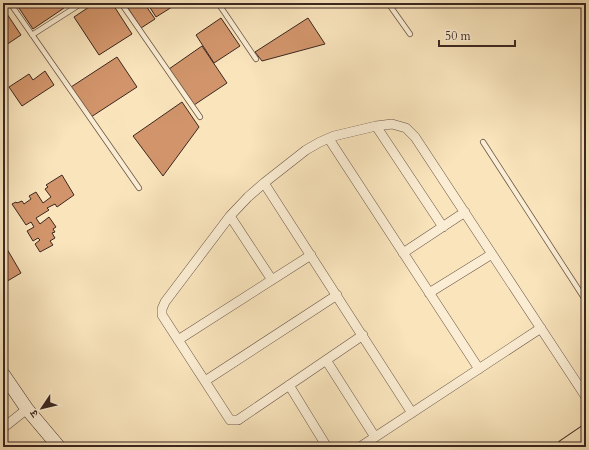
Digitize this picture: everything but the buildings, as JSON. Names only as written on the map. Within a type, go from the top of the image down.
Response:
[{"type":"main road","points":[[3,374],[47,447]]},
{"type":"main road","points":[[3,389],[12,402],[24,411],[59,447]]},
{"type":"main road","points":[[564,447],[586,432]]},
{"type":"street","points":[[363,335],[238,420],[230,420],[162,315],[162,309],[165,302],[230,216],[264,183],[306,150],[320,142],[329,138],[376,126],[392,124],[406,128],[415,137],[586,397]]},
{"type":"street","points":[[376,126],[443,227]]},
{"type":"street","points":[[329,138],[479,369]]},
{"type":"street","points":[[264,183],[412,413]]},
{"type":"street","points":[[403,253],[465,212]]},
{"type":"street","points":[[230,216],[272,280]]},
{"type":"street","points":[[429,293],[492,254]]},
{"type":"street","points":[[178,340],[311,255]]},
{"type":"street","points":[[205,381],[337,295]]},
{"type":"street","points":[[360,447],[541,328]]},
{"type":"street","points":[[326,360],[375,437]]},
{"type":"street","points":[[289,385],[327,447]]},
{"type":"street","points":[[3,428],[24,411]]},
{"type":"lane","points":[[10,3],[139,188]]},
{"type":"lane","points":[[32,35],[82,3]]},
{"type":"lane","points":[[121,3],[200,117]]},
{"type":"lane","points":[[218,3],[256,59]]},
{"type":"lane","points":[[388,3],[410,34]]},
{"type":"lane","points":[[483,142],[586,301]]}]
